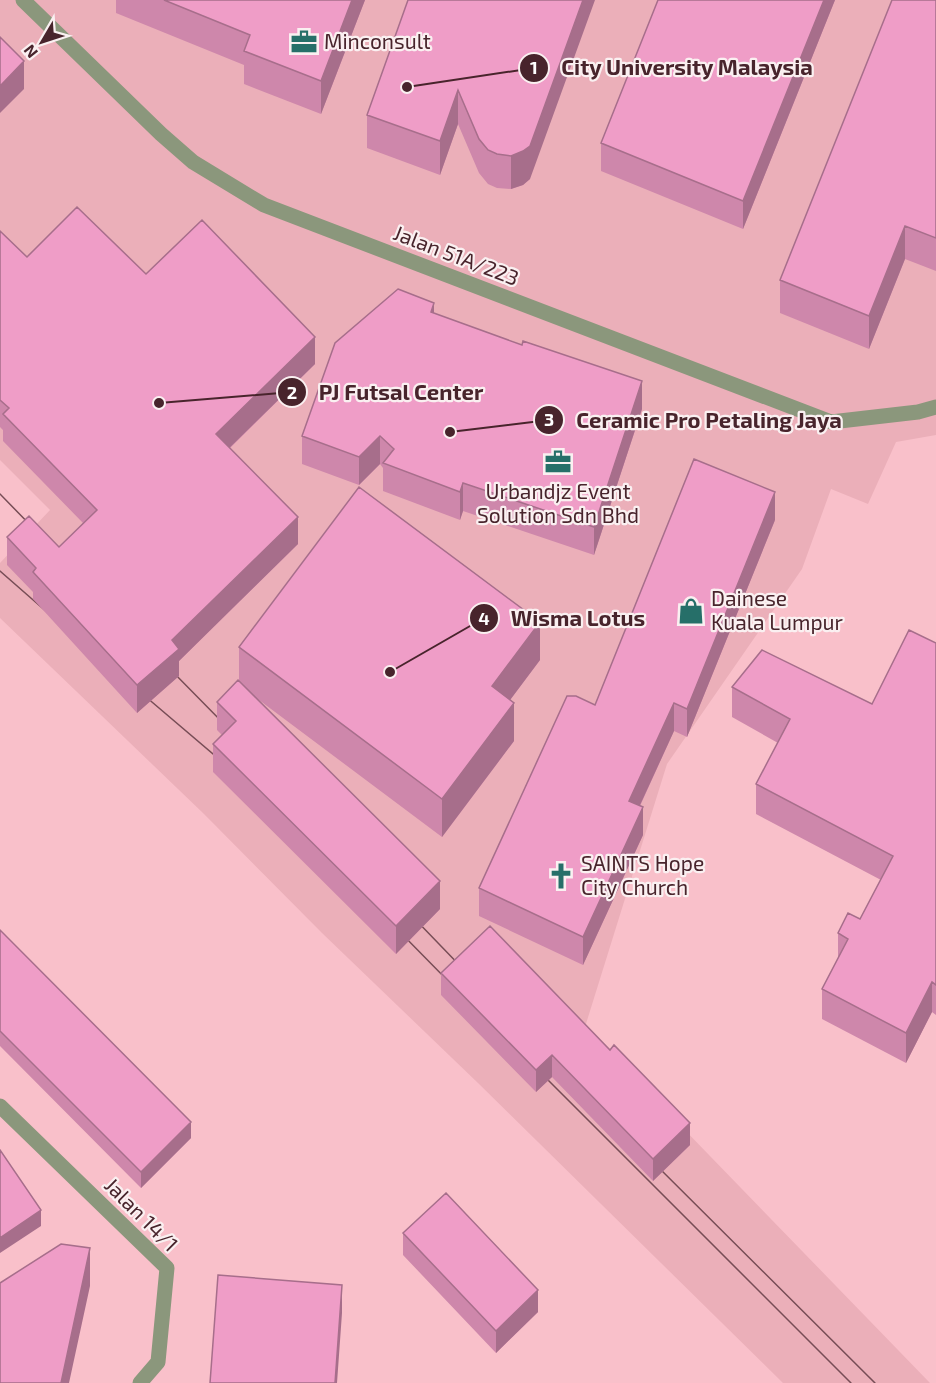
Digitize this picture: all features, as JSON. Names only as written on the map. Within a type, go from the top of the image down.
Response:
[{"type":"street","name":"Jalan 51A/223","points":[[23,0],[161,134],[193,162],[264,205],[831,422],[918,412],[936,407]]},
{"type":"street","name":"Jalan 14/1","points":[[0,1106],[167,1268],[159,1362],[140,1383]]},
{"type":"shaded area","points":[[0,0],[936,0],[936,435],[896,442],[868,504],[831,489],[802,569],[667,764],[585,1027],[930,1383],[783,1383],[322,933],[204,814],[0,618],[0,563],[50,510],[0,460]]},
{"type":"building","points":[[164,0],[352,0],[321,81],[244,51],[250,35]]},
{"type":"building","points":[[408,0],[583,0],[530,146],[511,156],[488,150],[479,139],[458,90],[440,141],[367,115]]},
{"type":"building","points":[[658,0],[824,0],[743,201],[601,143]]},
{"type":"building","points":[[892,0],[936,0],[936,238],[905,226],[869,316],[780,280]]},
{"type":"building","points":[[0,37],[24,61],[0,86]]},
{"type":"building","points":[[77,207],[146,274],[202,220],[315,337],[216,434],[298,517],[172,640],[179,649],[137,685],[33,572],[36,568],[7,537],[29,516],[59,547],[97,510],[3,414],[9,408],[0,400],[0,231],[27,257]]},
{"type":"building","points":[[398,289],[434,303],[431,312],[522,345],[523,341],[642,381],[594,527],[463,483],[460,492],[383,463],[394,449],[380,436],[359,457],[302,436],[335,343]]},
{"type":"building","points":[[694,459],[775,492],[687,709],[674,703],[629,801],[643,807],[583,937],[479,888],[567,696],[576,696],[595,705]]},
{"type":"building","points":[[359,487],[540,622],[492,686],[514,703],[442,799],[239,647]]},
{"type":"building","points":[[909,630],[936,643],[936,985],[932,982],[906,1033],[822,989],[848,939],[838,933],[848,913],[860,919],[893,856],[756,784],[790,719],[732,687],[762,650],[872,704]]},
{"type":"building","points":[[238,680],[440,881],[396,926],[213,744],[236,721],[217,702]]},
{"type":"building","points":[[490,926],[610,1050],[614,1045],[690,1123],[653,1159],[552,1055],[536,1070],[441,973]]},
{"type":"building","points":[[0,930],[191,1122],[141,1172],[0,1031]]},
{"type":"building","points":[[0,1150],[41,1210],[0,1238]]},
{"type":"building","points":[[446,1193],[538,1290],[496,1331],[403,1233]]},
{"type":"building","points":[[61,1244],[90,1248],[61,1383],[0,1383],[0,1283]]},
{"type":"building","points":[[218,1275],[342,1285],[335,1383],[210,1383]]},
{"type":"tram line","points":[[0,494],[38,533]]},
{"type":"tram line","points":[[0,571],[48,613]]},
{"type":"tram line","points":[[167,666],[228,728]]},
{"type":"tram line","points":[[139,691],[226,765]]},
{"type":"tram line","points":[[411,915],[467,973]]},
{"type":"tram line","points":[[397,929],[454,987]]},
{"type":"tram line","points":[[537,1069],[851,1383]]},
{"type":"tram line","points":[[650,1159],[875,1383]]},
{"type":"place","name":"Minconsult","points":[[304,42]]},
{"type":"place","name":"City University Malaysia","points":[[407,87]]},
{"type":"place","name":"PJ Futsal Center","points":[[159,403]]},
{"type":"place","name":"Ceramic Pro Petaling Jaya","points":[[450,432]]},
{"type":"place","name":"Urbandjz Event Solution Sdn Bhd","points":[[558,462]]},
{"type":"place","name":"Dainese Kuala Lumpur","points":[[691,611]]},
{"type":"place","name":"Wisma Lotus","points":[[390,672]]},
{"type":"place","name":"SAINTS Hope City Church","points":[[561,876]]}]
